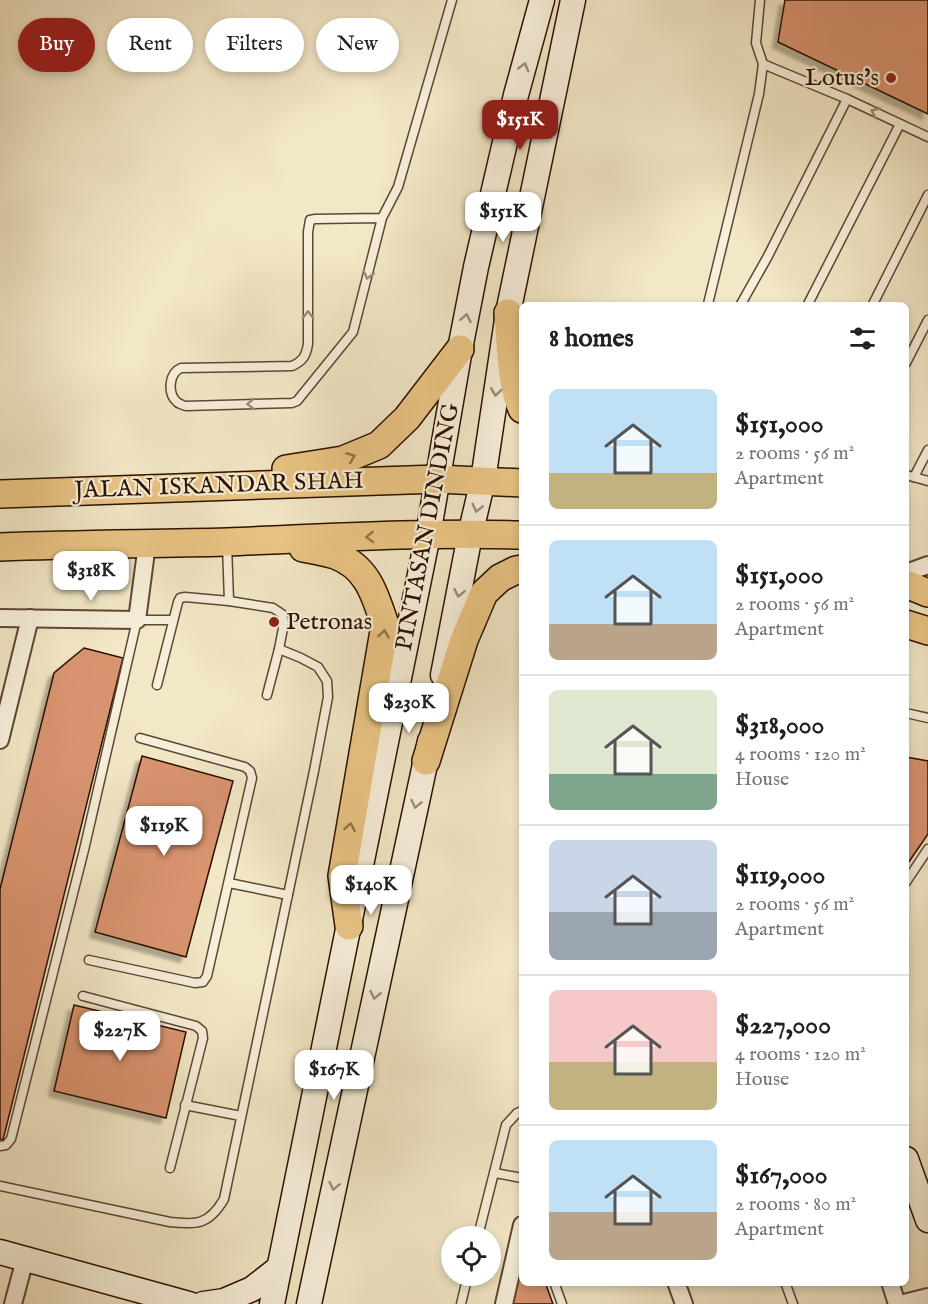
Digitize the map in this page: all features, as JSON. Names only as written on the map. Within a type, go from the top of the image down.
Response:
[{"type":"main road","name":"PINTASAN DINDING","points":[[272,1304],[428,535],[476,267],[516,95],[542,0]]},
{"type":"main road","name":"PINTASAN DINDING","points":[[309,1304],[426,761],[470,535],[483,480],[508,313],[573,0]]},
{"type":"main road","points":[[508,313],[513,374],[519,403]]},
{"type":"main road","points":[[170,488],[343,460],[379,445],[407,418],[460,349]]},
{"type":"main road","name":"JALAN ISKANDAR SHAH","points":[[0,494],[438,479],[519,483]]},
{"type":"main road","points":[[0,547],[428,535],[519,535]]},
{"type":"main road","points":[[266,540],[335,555],[353,565],[373,590],[385,625],[342,876],[349,926]]},
{"type":"main road","points":[[426,761],[464,640],[484,593],[500,578],[519,570]]},
{"type":"main road","points":[[909,585],[928,593]]},
{"type":"main road","points":[[909,1167],[928,1220]]},
{"type":"main road","points":[[0,1252],[189,1304]]},
{"type":"main road","points":[[203,1304],[224,1301],[252,1288],[279,1268]]},
{"type":"street","points":[[0,618],[137,620],[147,544]]},
{"type":"street","points":[[909,572],[928,565]]},
{"type":"street","points":[[0,740],[2,723],[30,618]]},
{"type":"street","points":[[504,1304],[519,1238]]},
{"type":"street","points":[[14,1304],[25,1259]]},
{"type":"street","points":[[677,1286],[684,1304]]},
{"type":"street","points":[[891,1286],[898,1304],[928,1297]]},
{"type":"lane","points":[[382,218],[310,220],[308,232],[308,344],[301,362],[292,366],[181,368],[175,370],[171,377],[171,387],[177,403],[186,406],[292,403],[300,399],[353,332],[382,218],[398,187],[452,0]]},
{"type":"lane","points":[[708,302],[759,94],[763,63],[756,43],[760,0]]},
{"type":"lane","points":[[763,63],[928,137]]},
{"type":"lane","points":[[742,302],[768,256],[847,99]]},
{"type":"lane","points":[[809,302],[900,124]]},
{"type":"lane","points":[[874,302],[928,195]]},
{"type":"lane","points":[[909,357],[928,320]]},
{"type":"lane","points":[[928,450],[910,476],[928,481]]},
{"type":"lane","points":[[227,542],[229,601]]},
{"type":"lane","points":[[157,685],[178,602],[180,598],[185,597],[273,608],[282,614],[284,623],[267,695]]},
{"type":"lane","points":[[0,1146],[6,1145],[10,1139],[84,850],[137,620],[173,620]]},
{"type":"lane","points":[[0,1186],[170,1222],[192,1224],[205,1220],[217,1211],[224,1199],[328,697],[327,681],[318,667],[279,649]]},
{"type":"lane","points":[[909,714],[928,718]]},
{"type":"lane","points":[[89,960],[195,983],[203,982],[207,976],[229,883],[252,778],[250,771],[245,767],[140,738]]},
{"type":"lane","points":[[909,878],[928,849]]},
{"type":"lane","points":[[229,883],[288,895]]},
{"type":"lane","points":[[83,996],[196,1026],[202,1031],[170,1168]]},
{"type":"lane","points":[[185,1106],[241,1116]]},
{"type":"lane","points":[[481,1226],[506,1125],[519,1112]]},
{"type":"lane","points":[[495,1173],[519,1177]]},
{"type":"lane","points":[[461,1304],[465,1286]]},
{"type":"lane","points":[[555,1286],[562,1304]]},
{"type":"lane","points":[[786,1286],[793,1304]]},
{"type":"building","name":"Lotus's","points":[[785,0],[928,0],[928,114],[778,42]]},
{"type":"building","points":[[84,648],[123,658],[3,1140],[0,1139],[0,889],[54,673]]},
{"type":"building","points":[[142,756],[233,781],[186,957],[95,932]]},
{"type":"building","points":[[909,758],[928,761],[928,834],[909,862]]},
{"type":"building","points":[[74,1005],[186,1032],[166,1118],[54,1091]]},
{"type":"building","points":[[519,1267],[519,1286],[546,1286],[553,1304],[512,1304]]},
{"type":"place","name":"Lotus's","points":[[891,78]]},
{"type":"place","name":"Petronas","points":[[274,622]]}]
